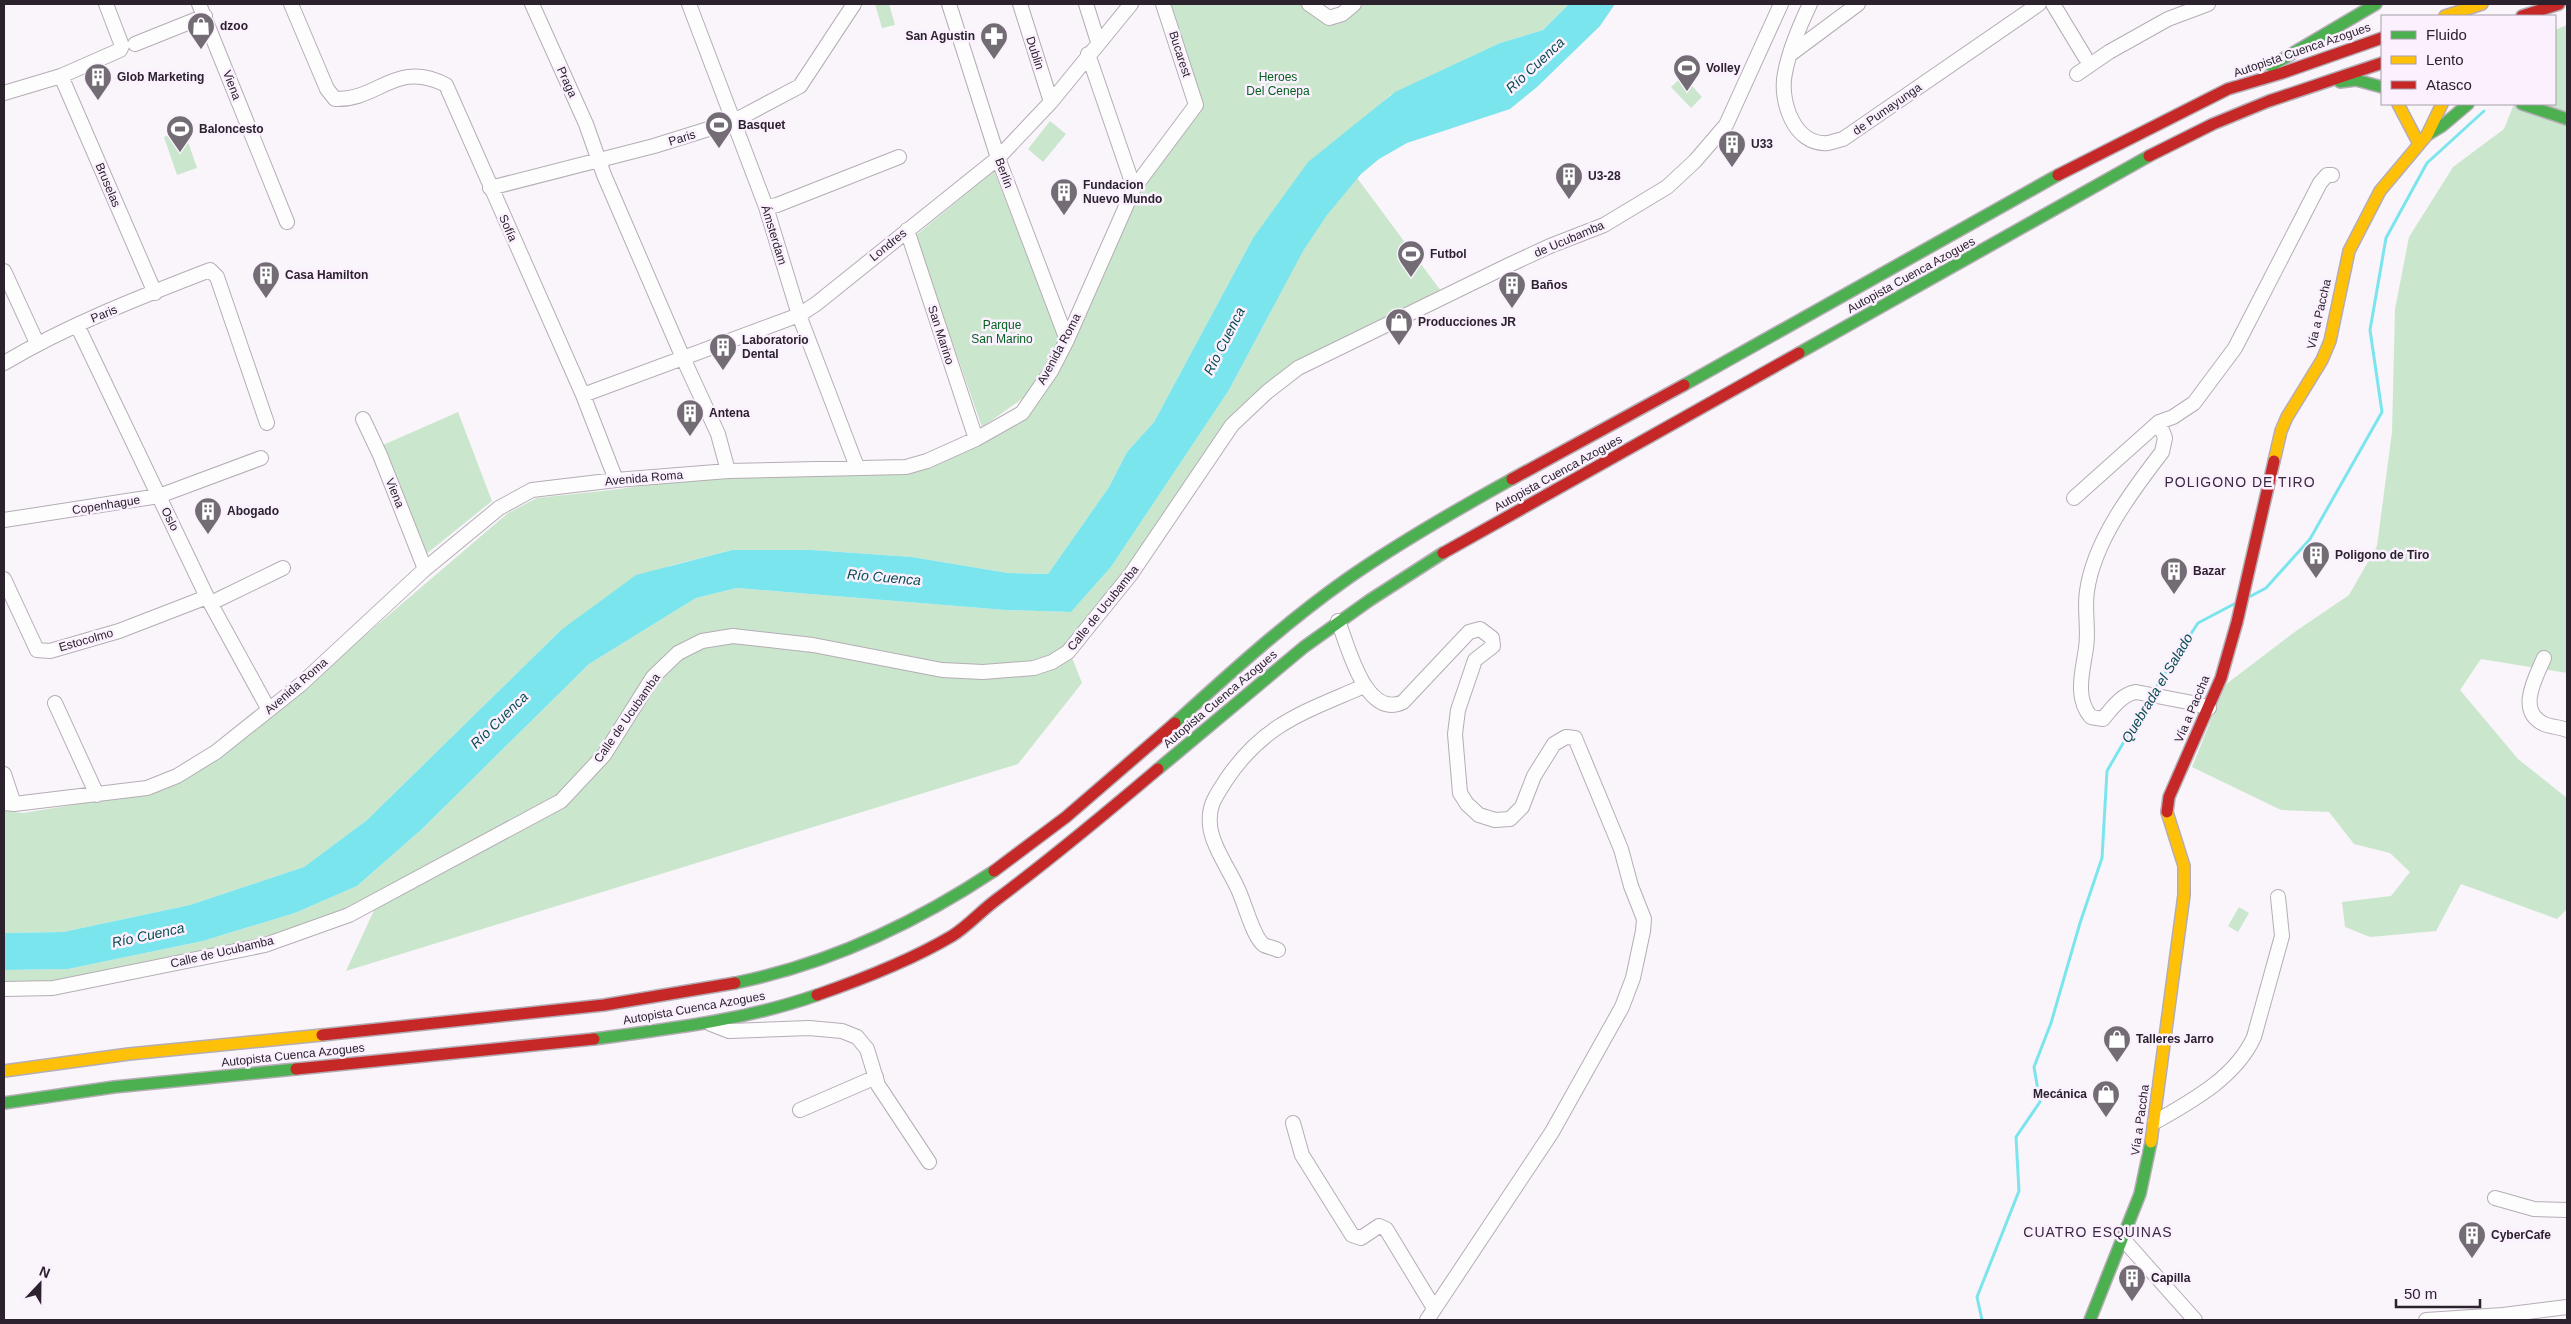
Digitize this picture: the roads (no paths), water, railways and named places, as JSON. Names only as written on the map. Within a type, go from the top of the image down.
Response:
[{"type":"main road","points":[[2244,82],[2317,37],[2376,4]]},
{"type":"main road","points":[[2448,15],[2482,4]]},
{"type":"main road","points":[[2525,15],[2558,4]]},
{"type":"main road","name":"Autopista Cuenca Azogues","points":[[4,1071],[137,1054],[425,1026],[668,997],[774,976],[822,960],[887,933],[955,896],[1024,849],[1118,772],[1278,631],[1345,581],[1404,542],[1515,476],[1649,405],[2156,123],[2244,82],[2282,73],[2381,38]]},
{"type":"main road","name":"Autopista Cuenca Azogues","points":[[4,1103],[116,1087],[548,1043],[705,1022],[770,1009],[858,981],[912,956],[970,925],[992,902],[1068,846],[1249,691],[1338,622],[1392,585],[1476,534],[2127,168],[2213,124],[2304,89],[2381,63]]},
{"type":"main road","points":[[2304,89],[2356,80],[2381,87]]},
{"type":"main road","points":[[2399,105],[2419,144]]},
{"type":"main road","name":"Vía a Paccha","points":[[2090,1320],[2123,1239],[2145,1177],[2155,1122],[2184,895],[2184,866],[2167,816],[2169,797],[2221,678],[2242,600],[2281,431],[2287,416],[2325,354],[2348,251],[2380,191],[2427,135],[2442,105]]},
{"type":"main road","name":"Vía a Paccha","points":[[2427,135],[2442,126],[2467,105]]},
{"type":"main road","points":[[2525,105],[2567,119]]},
{"type":"street","points":[[4,93],[61,76],[116,53],[122,46],[106,4]]},
{"type":"street","name":"Sofía","points":[[291,4],[327,89],[335,99],[346,99],[399,78],[414,75],[433,79],[446,85],[583,395],[616,480]]},
{"type":"street","name":"Praga","points":[[532,4],[586,124],[599,161],[682,358],[718,434],[728,471]]},
{"type":"street","name":"Ámsterdam","points":[[689,4],[766,207],[799,315],[857,468]]},
{"type":"street","name":"Paris","points":[[490,188],[599,161],[734,121],[800,86],[854,4]]},
{"type":"street","name":"Berlín","points":[[949,4],[998,158],[1066,340]]},
{"type":"street","name":"Dublin","points":[[1020,4],[1051,102]]},
{"type":"street","points":[[1086,4],[1098,42]]},
{"type":"street","name":"Londres","points":[[583,395],[799,315],[998,158],[1051,102],[1088,54],[1131,4]]},
{"type":"street","name":"Bucarest","points":[[1164,4],[1196,105]]},
{"type":"street","points":[[1309,4],[1329,18],[1342,14],[1354,4]]},
{"type":"street","name":"de Ucubamba","points":[[1298,368],[1509,265],[1550,246],[1604,225],[1667,187],[1696,161],[1726,125],[1781,4]]},
{"type":"street","name":"de Pumayunga","points":[[1810,4],[1784,74],[1784,93],[1788,112],[1796,129],[1813,140],[1827,143],[1843,139],[2039,4]]},
{"type":"street","points":[[1792,53],[1858,4]]},
{"type":"street","points":[[2053,4],[2084,57]]},
{"type":"street","points":[[2077,74],[2108,52],[2168,19],[2208,4]]},
{"type":"street","points":[[135,44],[202,10]]},
{"type":"street","name":"Viena","points":[[202,10],[287,222]]},
{"type":"street","points":[[1088,54],[1134,188]]},
{"type":"street","name":"Bruselas","points":[[61,76],[155,293]]},
{"type":"street","name":"Avenida Roma","points":[[9,804],[147,788],[177,776],[216,752],[300,685],[425,569],[499,508],[532,490],[616,480],[728,471],[906,467],[927,461],[976,439],[1022,413],[1051,371],[1134,188],[1196,105]]},
{"type":"street","points":[[766,207],[812,192],[898,157]]},
{"type":"street","points":[[2074,498],[2159,422],[2174,417],[2194,403],[2235,348],[2320,184],[2327,176],[2332,175]]},
{"type":"street","name":"San Marino","points":[[907,230],[976,439]]},
{"type":"street","points":[[4,271],[37,343]]},
{"type":"street","name":"Paris","points":[[4,363],[37,343],[77,325],[207,271],[212,272],[217,277],[267,423]]},
{"type":"street","name":"Oslo","points":[[77,325],[209,600],[269,710]]},
{"type":"street","name":"Calle de Ucubamba","points":[[4,989],[53,988],[265,944],[349,915],[561,801],[604,755],[653,677],[678,653],[702,641],[734,636],[813,645],[942,670],[983,672],[1034,668],[1052,662],[1068,652],[1132,574],[1232,425],[1267,392],[1298,368]]},
{"type":"street","name":"Viena","points":[[363,419],[380,455],[425,569]]},
{"type":"street","points":[[2159,422],[2165,438],[2162,452],[2108,529],[2096,557],[2087,591],[2089,630],[2081,690],[2087,712],[2095,719],[2104,719],[2115,704],[2130,693],[2141,693],[2209,708]]},
{"type":"street","name":"Copenhague","points":[[4,520],[159,496],[261,458]]},
{"type":"street","points":[[209,600],[283,568]]},
{"type":"street","name":"Estocolmo","points":[[4,579],[37,650],[50,651],[119,631],[209,600]]},
{"type":"street","points":[[1338,622],[1354,669],[1364,686],[1375,698],[1390,705],[1398,705],[1403,702],[1469,632],[1480,629],[1492,638],[1493,646],[1474,660],[1458,710],[1455,734],[1460,793],[1478,815],[1495,820],[1510,818],[1522,807],[1534,776],[1554,744],[1566,737],[1575,738],[1621,848],[1631,886],[1644,919],[1633,978],[1622,1007],[1552,1132],[1427,1320]]},
{"type":"street","points":[[2544,658],[2528,698],[2531,712],[2543,723],[2567,730]]},
{"type":"street","points":[[1278,950],[1262,944],[1254,931],[1244,900],[1210,828],[1209,812],[1212,799],[1256,742],[1292,717],[1364,686]]},
{"type":"street","points":[[55,703],[97,795]]},
{"type":"street","points":[[4,774],[9,804]]},
{"type":"street","points":[[2155,1122],[2199,1096],[2247,1052],[2260,1018],[2282,936],[2278,897]]},
{"type":"street","points":[[705,1022],[729,1031],[809,1028],[842,1031],[857,1037],[867,1050],[878,1085],[929,1162]]},
{"type":"street","points":[[800,1110],[876,1077]]},
{"type":"street","points":[[1294,1123],[1302,1155],[1352,1235],[1361,1238],[1379,1226],[1386,1229],[1434,1308]]},
{"type":"street","points":[[2495,1198],[2534,1209],[2567,1210]]},
{"type":"street","points":[[2123,1239],[2195,1320]]},
{"type":"street","points":[[2426,1320],[2503,1315],[2567,1307]]},
{"type":"water","name":"Río Cuenca","points":[[1569,4],[1615,4],[1600,26],[1537,87],[1510,109],[1407,143],[1379,159],[1361,174],[1327,215],[1303,251],[1229,390],[1111,567],[1071,612],[1005,610],[737,588],[696,598],[589,664],[421,830],[357,886],[295,913],[203,941],[68,969],[4,970],[4,933],[63,932],[190,905],[304,867],[367,820],[561,630],[636,575],[732,550],[812,550],[912,557],[1008,573],[1048,574],[1109,487],[1127,452],[1154,422],[1253,238],[1308,162],[1395,92],[1500,43],[1543,30]]},
{"type":"waterway","name":"Quebrada el Salado","points":[[2251,596],[2266,588],[2310,539],[2382,412],[2370,330],[2386,238],[2427,163],[2484,111]]},
{"type":"waterway","name":"Quebrada el Salado","points":[[2153,692],[2198,623],[2234,604]]},
{"type":"waterway","name":"Quebrada el Salado","points":[[1982,1320],[1977,1297],[2019,1191],[2016,1137],[2040,1102],[2034,1067],[2051,1023],[2080,923],[2102,858],[2107,771],[2148,700]]},
{"type":"place","name":"dzoo","points":[[201,50]]},
{"type":"place","name":"San Agustin","points":[[994,60]]},
{"type":"place","name":"Volley","points":[[1687,92]]},
{"type":"place","name":"Glob Marketing","points":[[98,101]]},
{"type":"place","name":"Basquet","points":[[719,149]]},
{"type":"place","name":"Baloncesto","points":[[180,153]]},
{"type":"place","name":"U33","points":[[1732,168]]},
{"type":"place","name":"U3-28","points":[[1569,200]]},
{"type":"place","name":"Fundacion Nuevo Mundo","points":[[1064,216]]},
{"type":"place","name":"Futbol","points":[[1411,278]]},
{"type":"place","name":"Casa Hamilton","points":[[266,299]]},
{"type":"place","name":"Baños","points":[[1512,309]]},
{"type":"place","name":"Producciones JR","points":[[1399,346]]},
{"type":"place","name":"Laboratorio Dental","points":[[723,371]]},
{"type":"place","name":"Antena","points":[[690,437]]},
{"type":"place","name":"Abogado","points":[[208,535]]},
{"type":"place","name":"Poligono de Tiro","points":[[2316,579]]},
{"type":"place","name":"Bazar","points":[[2174,595]]},
{"type":"place","name":"Talleres Jarro","points":[[2117,1063]]},
{"type":"place","name":"Mecánica","points":[[2106,1118]]},
{"type":"place","name":"CyberCafe","points":[[2472,1259]]},
{"type":"place","name":"Capilla","points":[[2132,1302]]},
{"type":"district","name":"POLIGONO DE TIRO","points":[[2240,482]]},
{"type":"district","name":"CUATRO ESQUINAS","points":[[2098,1232]]},
{"type":"park label","name":"Heroes Del Cenepa","points":[[1278,84]]},
{"type":"park label","name":"Parque San Marino","points":[[1002,332]]}]
